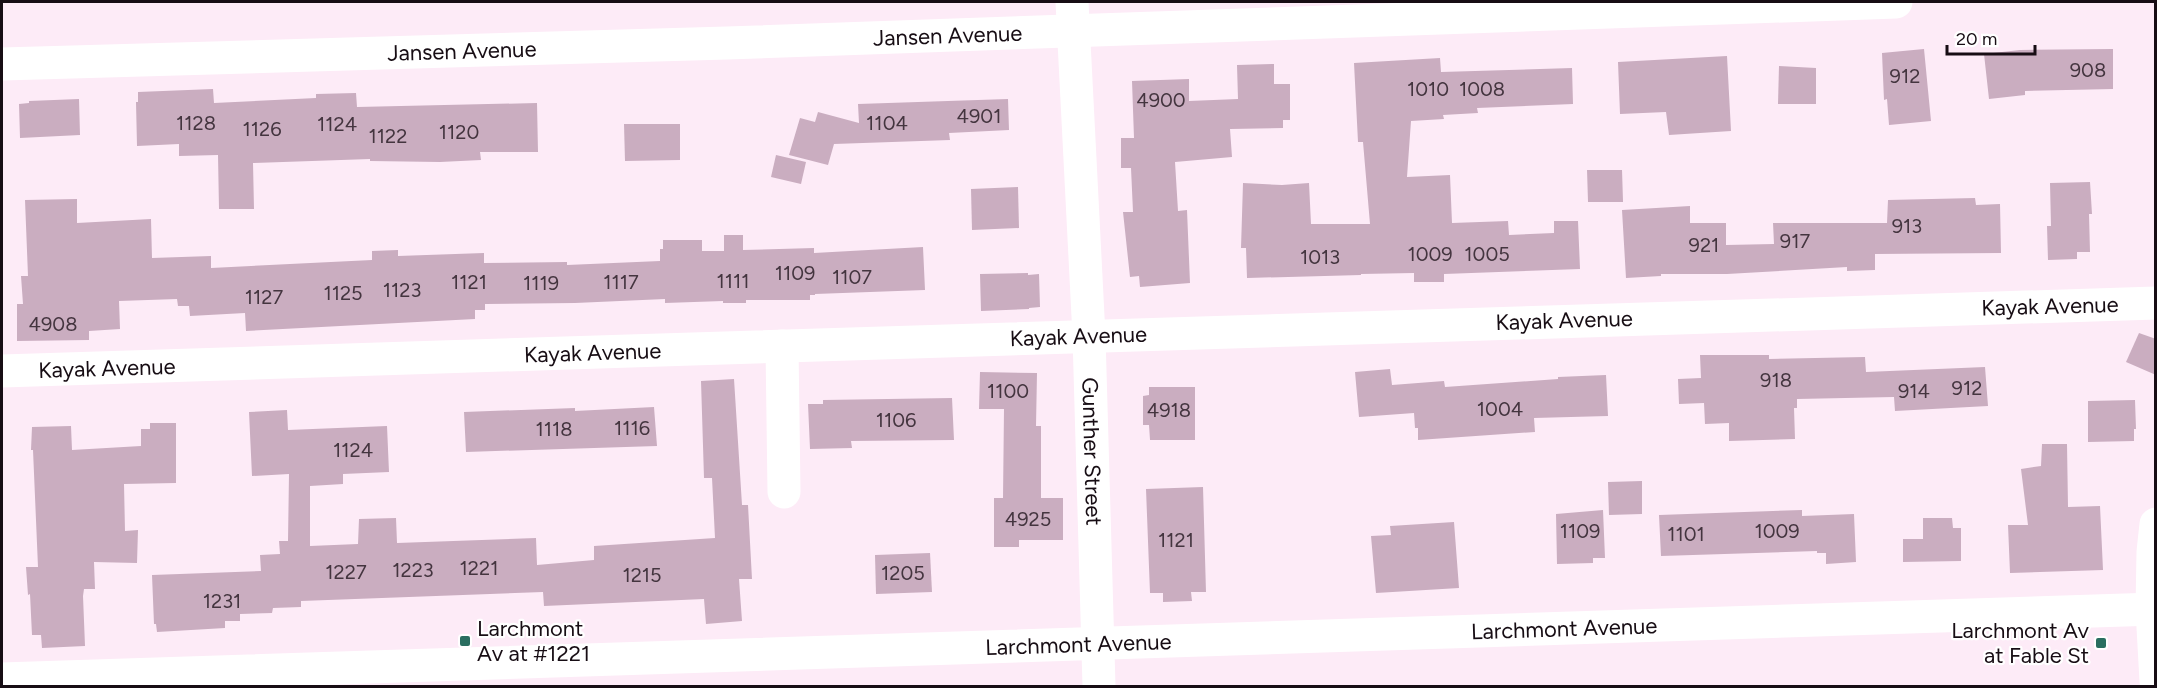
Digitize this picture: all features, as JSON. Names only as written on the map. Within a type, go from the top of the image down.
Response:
[{"type":"street","name":"Jansen Avenue","points":[[2,64],[1073,16],[1896,2]]},
{"type":"street","name":"Gunther Street","points":[[1073,16],[1089,336],[1099,687]]},
{"type":"street","name":"Kayak Avenue","points":[[2,371],[1602,317],[2156,303]]},
{"type":"street","points":[[782,346],[784,492]]},
{"type":"street","points":[[2156,524],[2153,552],[2156,681]]},
{"type":"street","name":"Larchmont Avenue","points":[[2,679],[2154,609]]},
{"type":"street","points":[[2,679],[2,687]]},
{"type":"building","points":[[1924,49],[1931,121],[1889,125],[1887,99],[1884,100],[1882,53]]},
{"type":"building","points":[[2113,49],[2113,89],[2025,91],[2025,95],[1989,99],[1984,54],[2020,50]]},
{"type":"building","points":[[1727,56],[1731,131],[1669,135],[1666,112],[1620,114],[1618,62]]},
{"type":"building","points":[[1440,58],[1441,72],[1572,68],[1573,104],[1477,108],[1478,113],[1443,115],[1444,119],[1411,121],[1407,177],[1450,175],[1452,223],[1508,221],[1509,235],[1554,233],[1554,221],[1578,221],[1580,269],[1444,274],[1444,282],[1414,282],[1414,273],[1247,278],[1246,248],[1241,248],[1243,183],[1282,185],[1309,183],[1311,224],[1370,224],[1363,142],[1358,142],[1354,63]]},
{"type":"building","points":[[1274,64],[1274,84],[1290,84],[1290,120],[1283,120],[1283,128],[1230,129],[1232,157],[1175,162],[1178,211],[1187,210],[1190,283],[1140,287],[1139,276],[1130,277],[1123,212],[1133,212],[1131,168],[1121,168],[1121,138],[1134,138],[1132,81],[1189,79],[1189,101],[1238,99],[1237,65]]},
{"type":"building","points":[[1779,66],[1816,68],[1816,104],[1778,104]]},
{"type":"building","points":[[213,89],[214,103],[316,98],[316,94],[356,93],[357,107],[537,103],[538,152],[480,152],[481,160],[440,162],[370,161],[370,159],[253,163],[254,209],[219,209],[218,155],[179,156],[179,144],[137,146],[136,102],[138,102],[138,92]]},
{"type":"building","points":[[79,99],[80,135],[20,138],[19,104],[29,103],[29,101]]},
{"type":"building","points":[[1008,99],[1009,130],[949,133],[950,140],[834,144],[828,165],[789,155],[800,118],[815,122],[818,112],[859,123],[858,104]]},
{"type":"building","points":[[624,124],[680,124],[680,160],[625,161]]},
{"type":"building","points":[[776,155],[806,162],[801,184],[771,177]]},
{"type":"building","points":[[1587,170],[1622,170],[1623,202],[1588,202]]},
{"type":"building","points":[[2090,182],[2092,214],[2089,214],[2090,252],[2077,252],[2077,259],[2048,260],[2047,226],[2051,226],[2050,183]]},
{"type":"building","points":[[1018,187],[1019,228],[972,230],[971,189]]},
{"type":"building","points":[[1975,198],[1976,205],[2000,204],[2001,253],[1875,254],[1875,270],[1847,271],[1847,267],[1727,274],[1661,274],[1661,276],[1626,278],[1622,210],[1690,206],[1690,223],[1726,223],[1726,245],[1774,244],[1773,223],[1887,223],[1888,200]]},
{"type":"building","points":[[77,199],[77,223],[151,219],[152,258],[211,256],[211,268],[372,260],[372,251],[398,250],[398,256],[484,253],[484,263],[567,262],[567,265],[660,261],[663,240],[702,240],[702,251],[724,251],[724,235],[743,235],[743,250],[814,248],[814,253],[923,247],[925,290],[815,294],[810,295],[810,300],[746,300],[746,303],[723,303],[723,301],[665,303],[665,299],[485,304],[485,310],[475,310],[475,319],[246,331],[245,313],[190,316],[189,306],[178,306],[177,299],[119,301],[120,329],[89,331],[89,340],[17,341],[17,304],[23,304],[21,276],[28,276],[25,200]]},
{"type":"building","points":[[1028,273],[1028,275],[1039,274],[1040,307],[981,311],[980,274]]},
{"type":"building","points":[[2139,333],[2156,339],[2156,375],[2126,362]]},
{"type":"building","points":[[1700,355],[1769,355],[1769,359],[1865,357],[1866,372],[1985,367],[1988,406],[1895,411],[1894,397],[1797,399],[1797,408],[1794,408],[1795,439],[1729,441],[1729,423],[1705,424],[1704,403],[1679,404],[1678,379],[1701,378]]},
{"type":"building","points":[[1390,369],[1392,385],[1444,381],[1445,387],[1606,375],[1608,416],[1534,418],[1535,432],[1418,440],[1414,413],[1359,417],[1355,372]]},
{"type":"building","points":[[980,372],[1037,373],[1036,426],[1041,426],[1041,498],[1063,498],[1063,540],[1019,540],[1019,547],[994,547],[994,498],[1003,498],[1004,409],[979,409]]},
{"type":"building","points":[[734,379],[742,505],[748,505],[752,579],[739,579],[742,621],[706,624],[704,599],[544,606],[543,592],[301,601],[301,607],[273,608],[272,613],[240,614],[240,621],[225,621],[225,628],[157,632],[156,624],[154,624],[152,575],[261,571],[260,555],[280,554],[279,541],[288,541],[289,474],[252,476],[249,412],[287,410],[288,430],[387,426],[389,472],[343,474],[343,484],[310,486],[310,546],[358,544],[359,519],[396,518],[397,543],[536,538],[537,565],[594,560],[594,546],[715,538],[712,478],[704,478],[701,381]]},
{"type":"building","points":[[1149,387],[1195,387],[1195,440],[1150,440],[1149,425],[1143,425],[1143,396],[1149,395]]},
{"type":"building","points":[[952,398],[954,440],[851,441],[852,448],[810,449],[808,404],[823,404],[823,400]]},
{"type":"building","points":[[2135,400],[2134,441],[2088,442],[2088,401]]},
{"type":"building","points":[[654,407],[657,446],[466,452],[464,412],[575,408],[575,411]]},
{"type":"building","points":[[150,423],[176,423],[176,483],[124,484],[125,531],[138,530],[137,563],[94,562],[95,589],[84,589],[83,596],[85,646],[42,648],[41,635],[32,635],[26,567],[38,567],[33,450],[31,450],[32,427],[71,426],[72,450],[141,446],[141,429],[150,429]]},
{"type":"building","points":[[2042,444],[2067,444],[2068,507],[2100,506],[2103,570],[2010,573],[2008,525],[2028,525],[2021,469],[2041,466]]},
{"type":"building","points":[[1642,481],[1642,514],[1609,515],[1608,482]]},
{"type":"building","points":[[1203,487],[1206,592],[1191,592],[1192,601],[1163,602],[1163,593],[1150,593],[1146,489]]},
{"type":"building","points":[[1603,510],[1605,558],[1593,558],[1593,563],[1557,564],[1556,514]]},
{"type":"building","points":[[1802,510],[1802,516],[1854,514],[1856,562],[1826,564],[1826,553],[1817,553],[1817,551],[1661,556],[1659,515]]},
{"type":"building","points":[[1923,518],[1952,518],[1953,528],[1961,528],[1961,561],[1903,562],[1903,539],[1923,539]]},
{"type":"building","points":[[1454,522],[1459,588],[1376,593],[1371,536],[1391,535],[1390,526]]},
{"type":"building","points":[[930,553],[932,592],[876,594],[875,555]]},
{"type":"place","name":"Larchmont Av at #1221","points":[[465,641]]},
{"type":"place","name":"Larchmont Av at Fable St","points":[[2101,643]]}]
